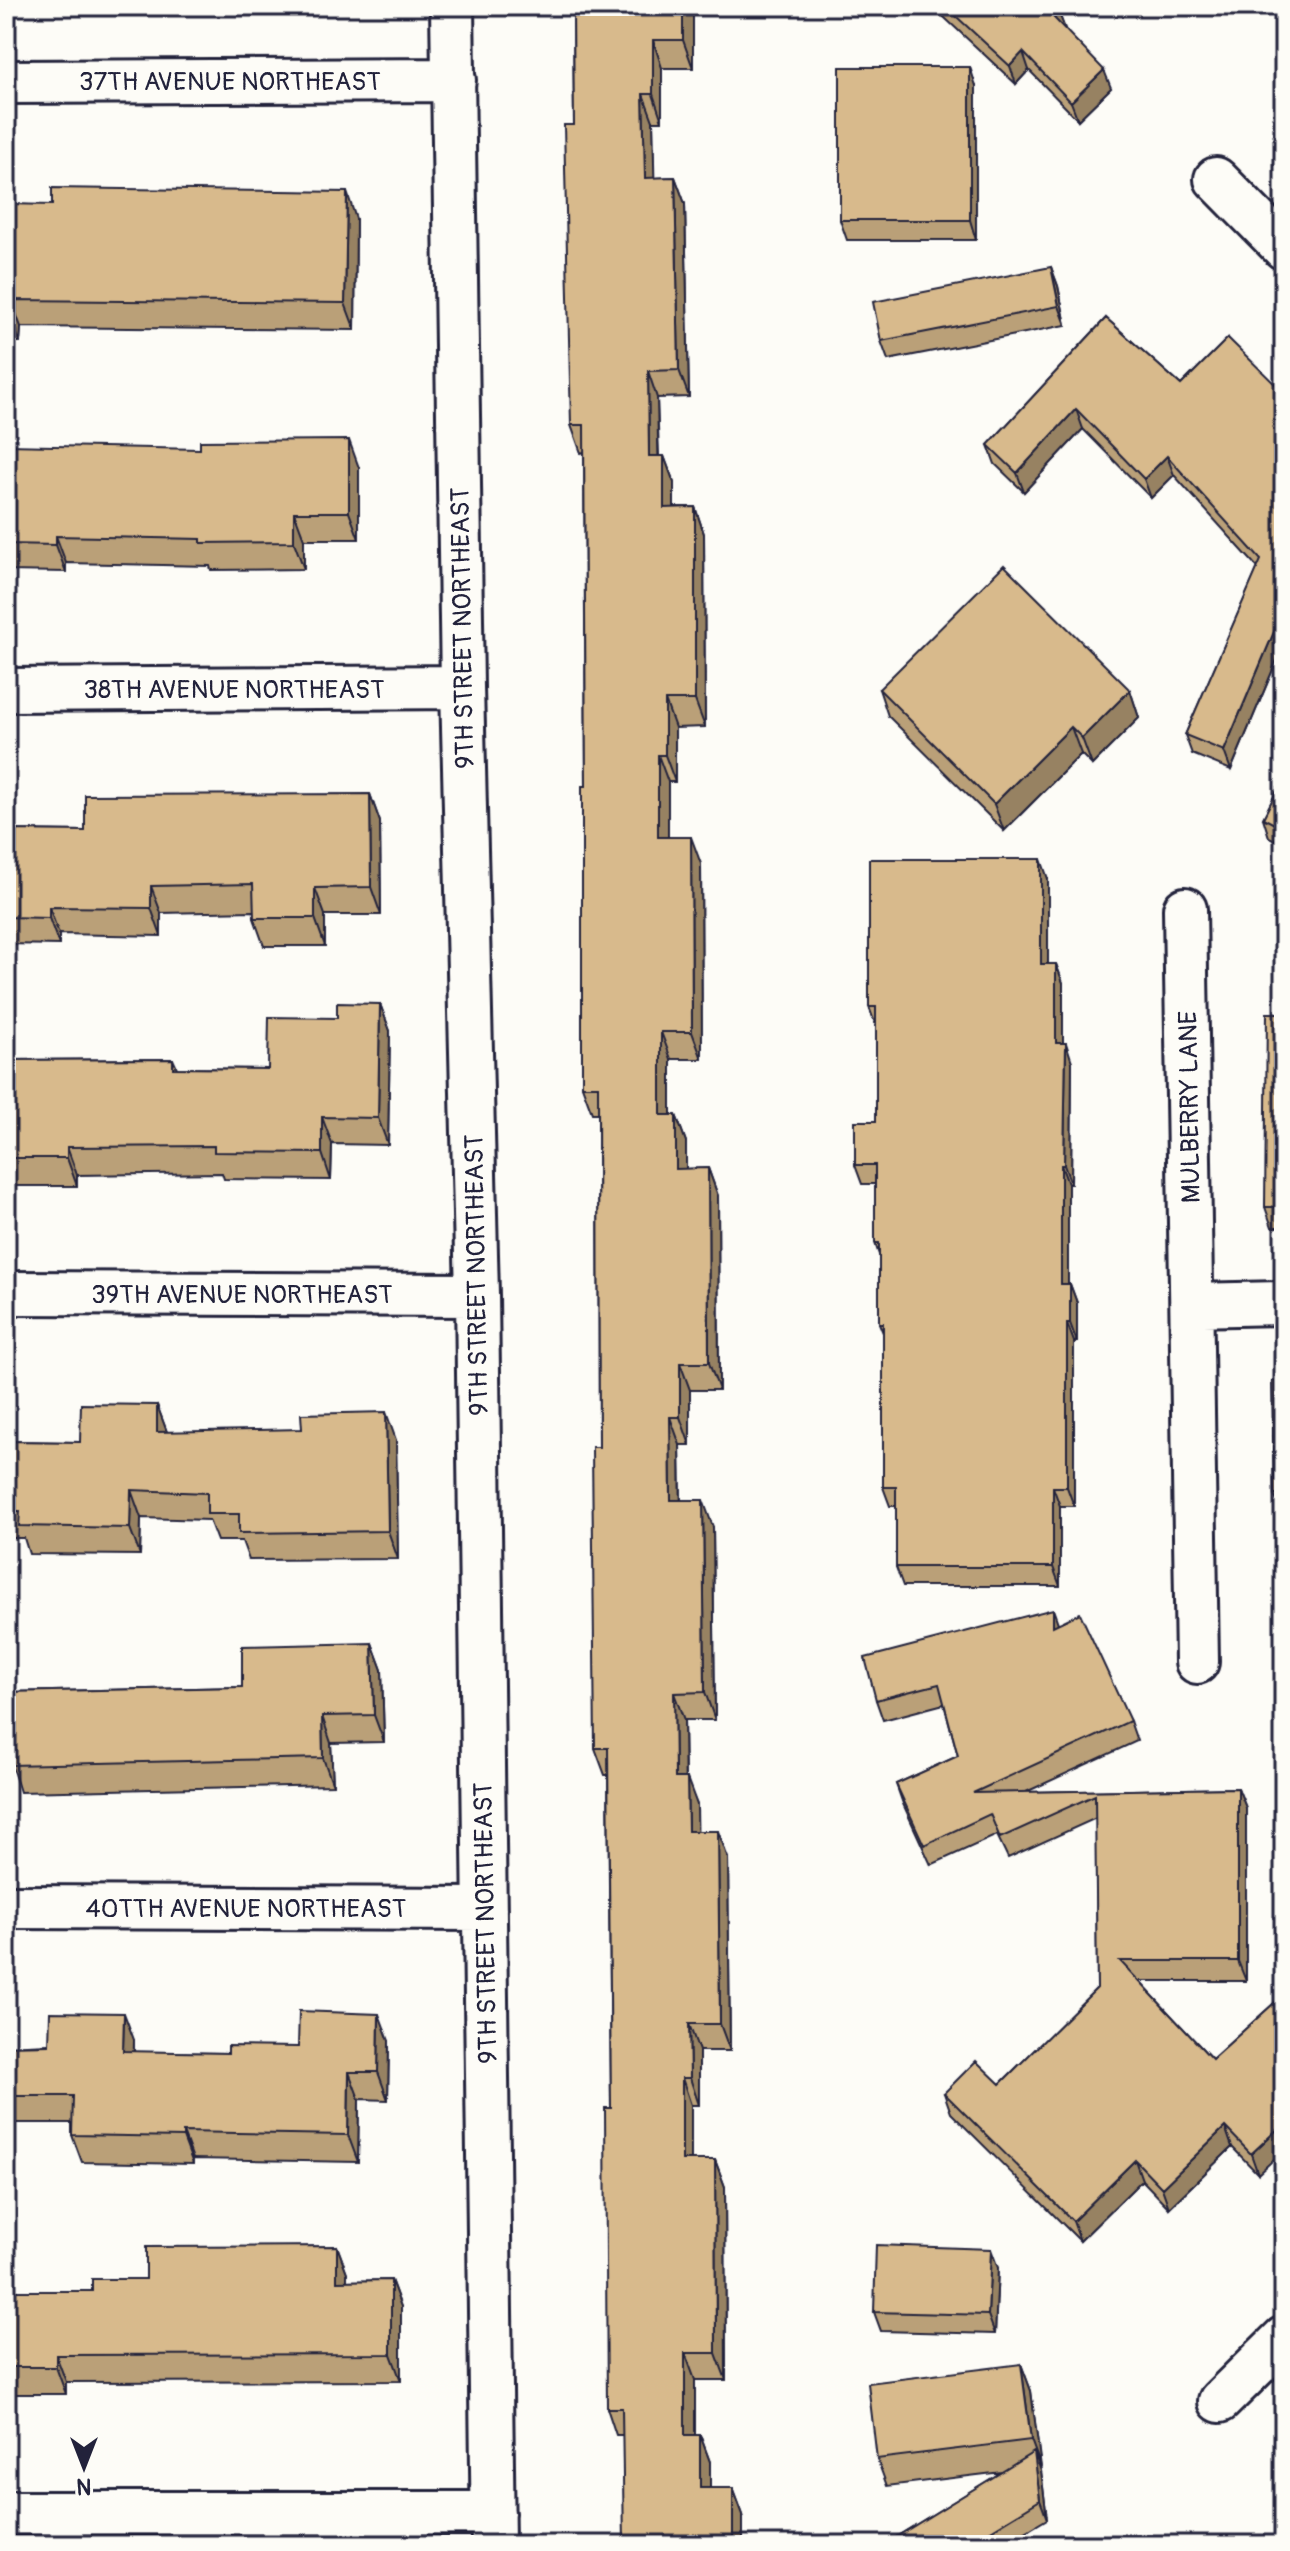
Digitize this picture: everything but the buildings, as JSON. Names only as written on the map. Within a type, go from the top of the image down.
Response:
[{"type":"street","name":"9TH STREET NORTHEAST","points":[[452,6],[462,687],[477,1295],[493,2529]]},
{"type":"street","name":"37TH AVENUE NORTHEAST","points":[[6,82],[454,80]]},
{"type":"street","points":[[1216,179],[1284,248]]},
{"type":"street","name":"38TH AVENUE NORTHEAST","points":[[6,690],[462,687]]},
{"type":"street","name":"MULBERRY LANE","points":[[1185,909],[1197,1662]]},
{"type":"street","name":"39TH AVENUE NORTHEAST","points":[[6,1293],[477,1295]]},
{"type":"street","points":[[1192,1305],[1284,1303]]},
{"type":"street","name":"40TTH AVENUE NORTHEAST","points":[[6,1907],[485,1909]]},
{"type":"street","points":[[1220,2401],[1284,2338]]},
{"type":"street","points":[[6,2513],[493,2529]]}]
